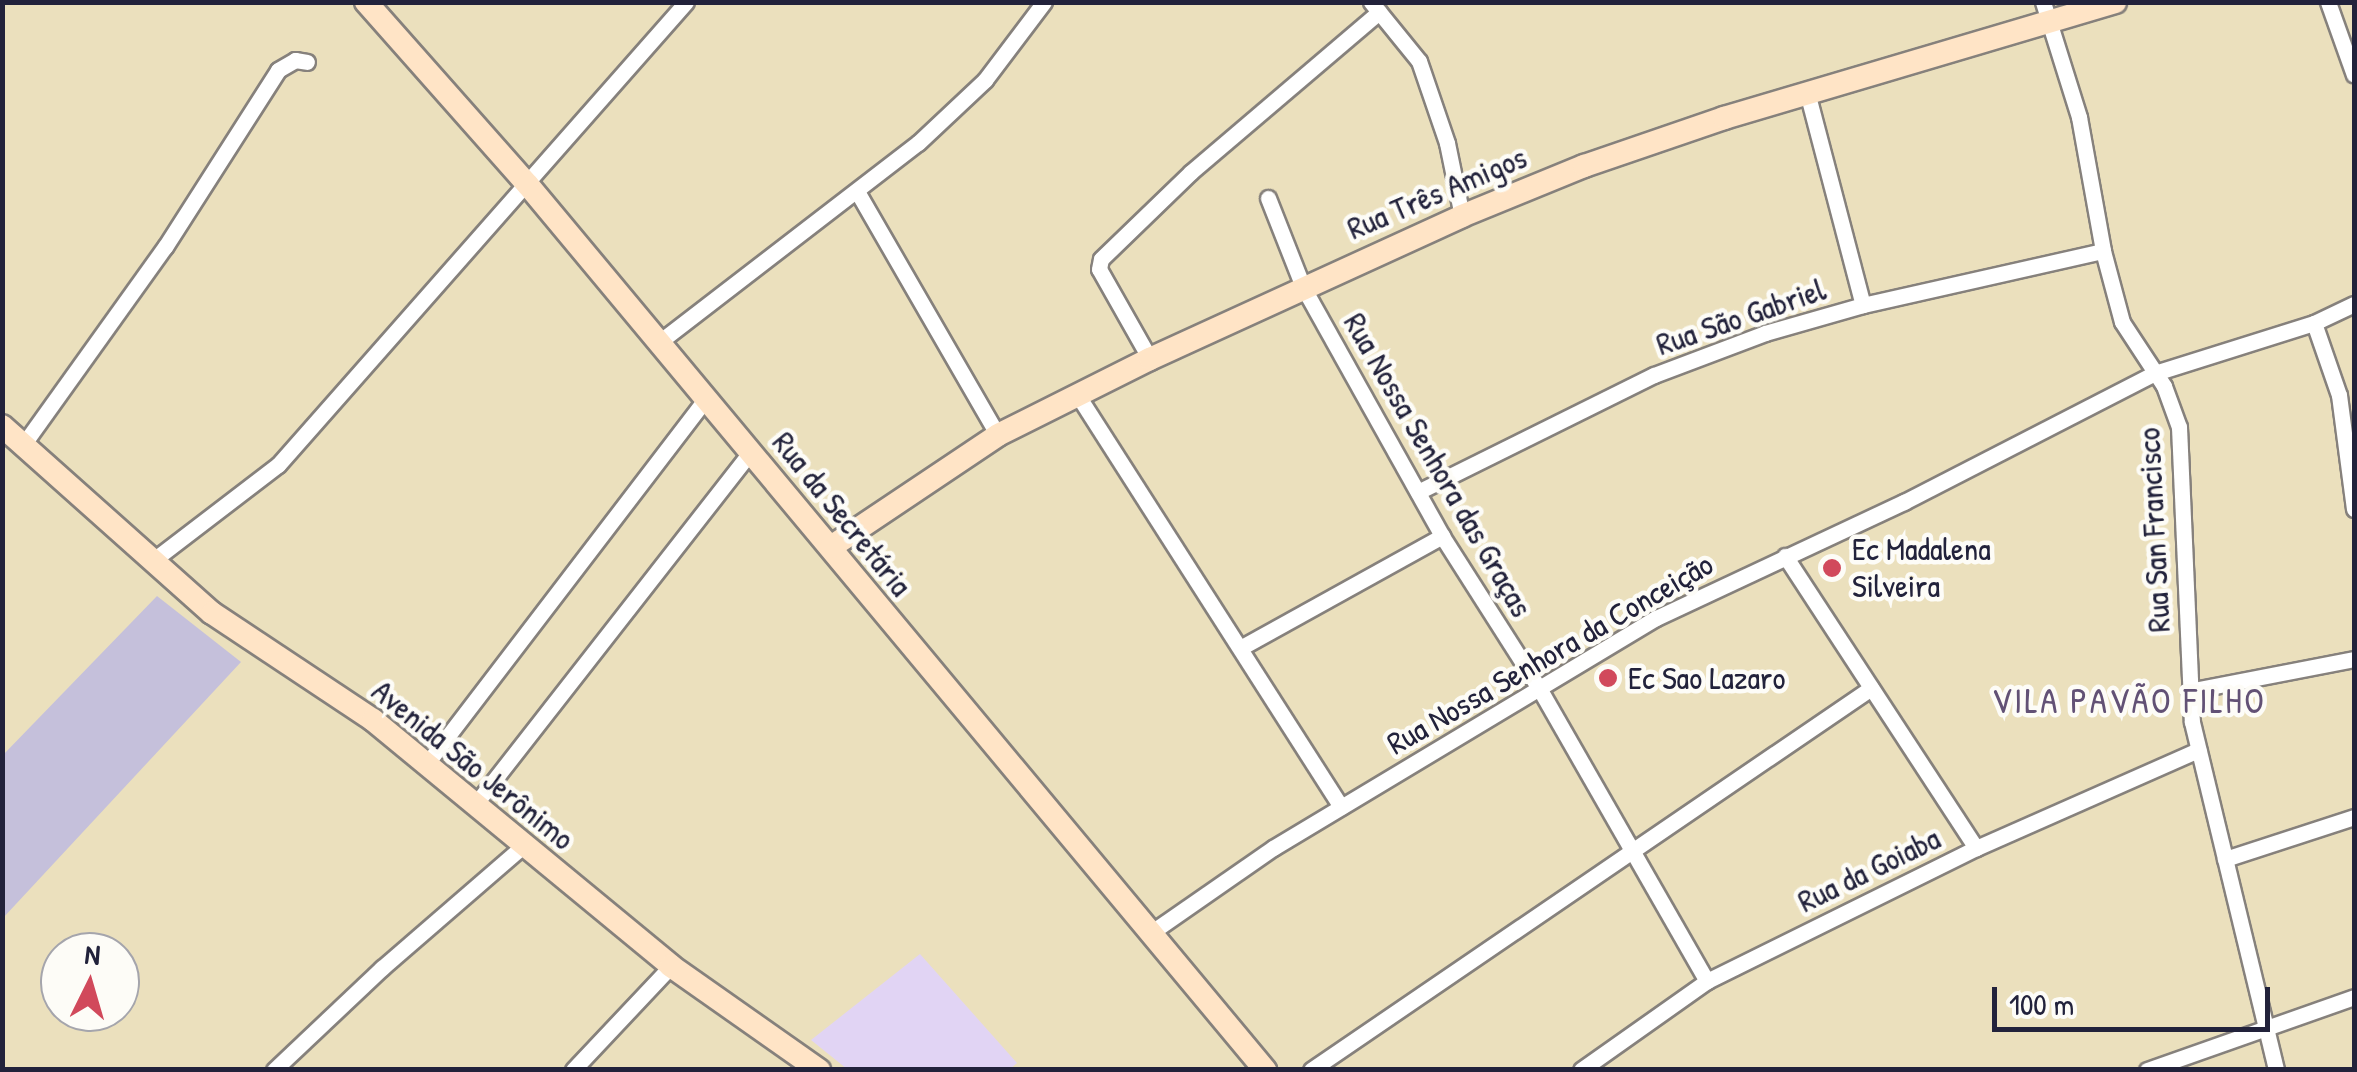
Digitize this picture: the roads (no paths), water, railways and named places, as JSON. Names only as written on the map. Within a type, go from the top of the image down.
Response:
[{"type":"street","name":"Rua da Secretária","points":[[366,2],[528,185],[1265,1070]]},
{"type":"street","points":[[152,562],[278,465],[686,2]]},
{"type":"street","points":[[658,343],[858,193],[985,80],[1044,2]]},
{"type":"street","name":"Rua Três Amigos","points":[[831,548],[998,435],[1303,286],[1462,216],[1584,166],[2047,13],[2115,2]]},
{"type":"street","points":[[2328,2],[2354,76]]},
{"type":"street","points":[[1150,359],[1100,269],[1101,259],[1191,172],[1375,7],[1418,61],[1447,143],[1462,216]]},
{"type":"street","name":"Rua San Francisco","points":[[2047,13],[2079,117],[2103,251],[2122,322],[2174,406],[2181,439],[2189,690],[2198,750],[2276,1070]]},
{"type":"street","points":[[24,444],[166,247],[278,70],[295,60],[308,62]]},
{"type":"street","points":[[1807,92],[1863,305]]},
{"type":"street","points":[[858,193],[998,435]]},
{"type":"street","name":"Rua Nossa Senhora das Graças","points":[[1268,198],[1303,286],[1442,536],[1539,688],[1629,852],[1707,981]]},
{"type":"street","name":"Rua São Gabriel","points":[[1418,492],[1654,375],[1765,333],[1863,305],[2103,251]]},
{"type":"street","name":"Rua Nossa Senhora da Conceição","points":[[1152,932],[1341,806],[1656,618],[1936,486],[2155,373],[2314,323],[2354,304]]},
{"type":"street","points":[[2314,323],[2339,395],[2354,509]]},
{"type":"street","points":[[1078,394],[1341,806]]},
{"type":"street","points":[[428,762],[706,398]]},
{"type":"street","name":"Avenida São Jerônimo","points":[[2,426],[212,613],[428,762],[670,966],[818,1070]]},
{"type":"street","points":[[477,802],[750,452]]},
{"type":"street","points":[[1242,647],[1442,536]]},
{"type":"street","points":[[1785,556],[1976,848]]},
{"type":"street","points":[[2189,690],[2354,659]]},
{"type":"street","points":[[1310,1070],[1871,688]]},
{"type":"street","name":"Rua da Goiaba","points":[[1581,1070],[1707,981],[1976,848],[2198,750]]},
{"type":"street","points":[[2225,860],[2354,817]]},
{"type":"street","points":[[274,1070],[382,968],[523,846]]},
{"type":"street","points":[[573,1070],[670,966]]},
{"type":"street","points":[[2147,1070],[2354,998]]},
{"type":"place","name":"Ec Madalena Silveira","points":[[1832,568]]},
{"type":"place","name":"Ec Sao Lazaro","points":[[1608,678]]},
{"type":"district","name":"VILA PAVÃO FILHO","points":[[2129,701]]}]
